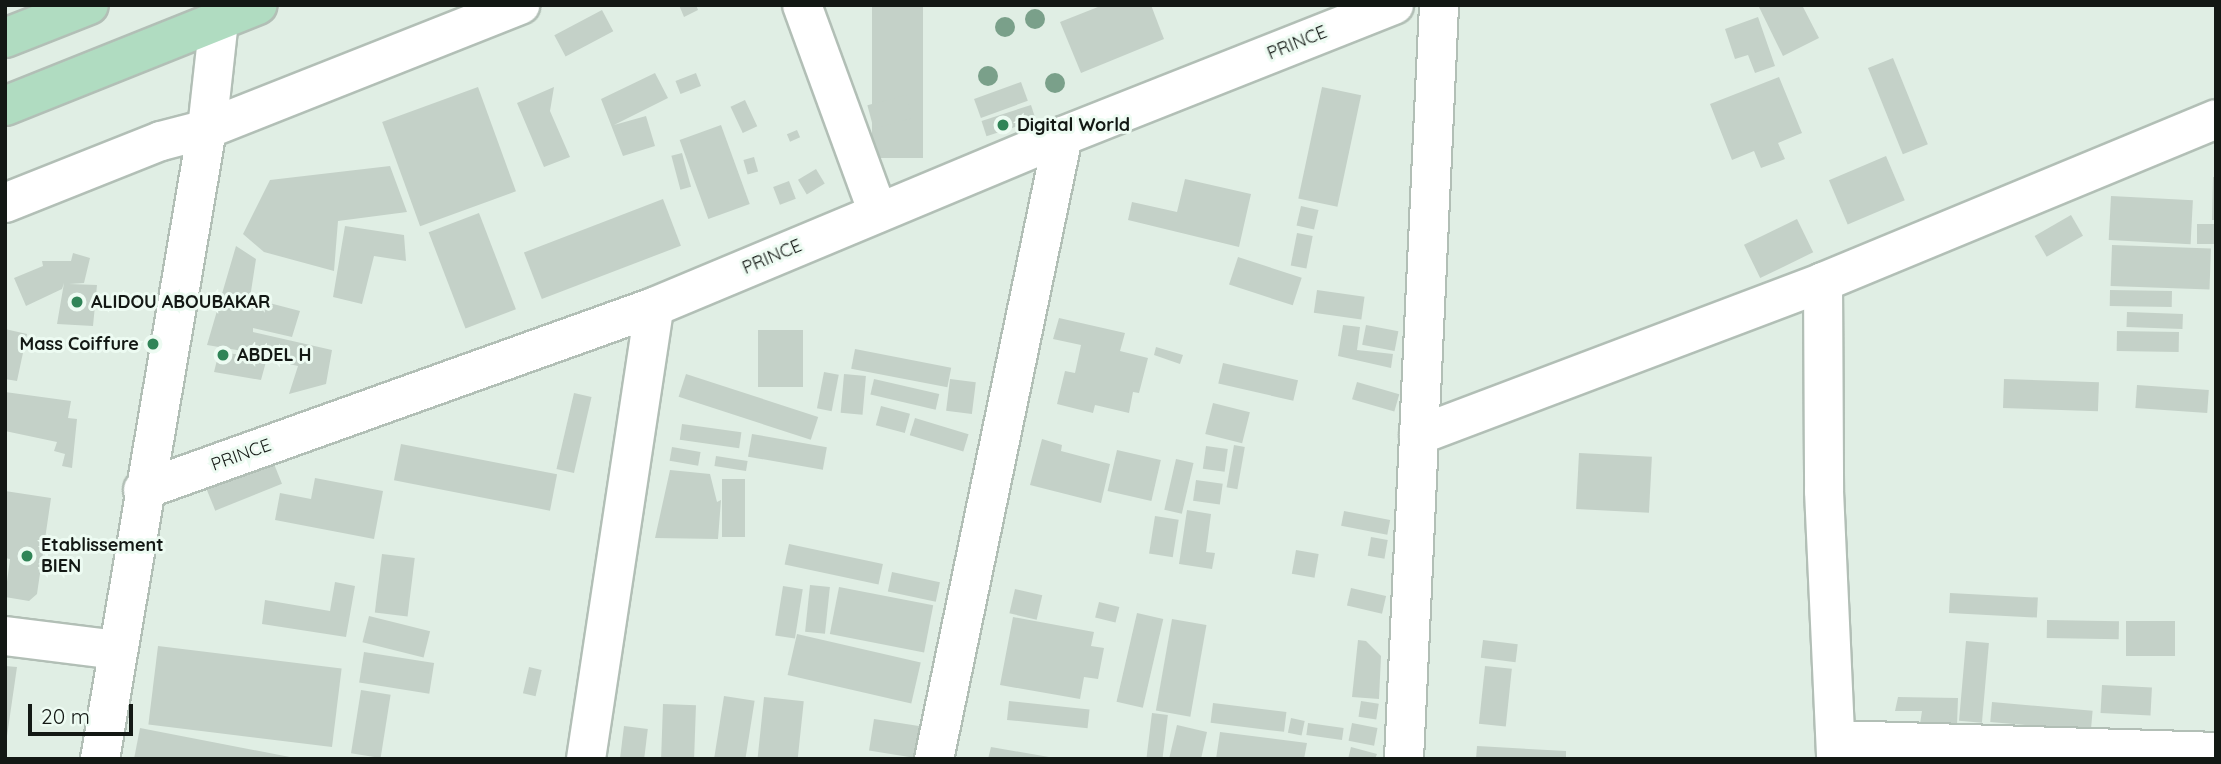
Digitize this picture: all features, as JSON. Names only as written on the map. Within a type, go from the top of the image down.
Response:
[{"type":"main road","points":[[5,38],[89,5]]},
{"type":"main road","points":[[5,106],[258,5]]},
{"type":"street","points":[[5,203],[161,141],[207,129],[520,5]]},
{"type":"street","points":[[802,5],[878,213]]},
{"type":"street","name":"PRINCE","points":[[143,490],[654,307],[1063,136],[1394,5]]},
{"type":"street","points":[[1404,759],[1439,5]]},
{"type":"street","points":[[100,759],[143,490],[207,129],[219,20]]},
{"type":"street","points":[[1419,435],[1823,282],[2216,119]]},
{"type":"street","points":[[934,759],[1063,136]]},
{"type":"street","points":[[1823,282],[1824,491],[1836,749],[2216,752]]},
{"type":"street","points":[[586,759],[654,307]]},
{"type":"street","points":[[5,636],[117,650]]},
{"type":"building","points":[[679,5],[696,5],[698,10],[684,17]]},
{"type":"building","points":[[872,5],[923,5],[923,158],[872,158]]},
{"type":"building","points":[[1103,5],[1151,5],[1164,39],[1081,73],[1060,22]]},
{"type":"building","points":[[1758,5],[1802,5],[1819,38],[1783,56]]},
{"type":"building","points":[[602,10],[613,31],[566,57],[554,35]]},
{"type":"building","points":[[1758,17],[1775,66],[1755,73],[1748,55],[1735,59],[1725,29]]},
{"type":"building","points":[[1893,58],[1928,144],[1903,154],[1868,68]]},
{"type":"building","points":[[655,73],[668,98],[614,125],[646,116],[655,146],[623,156],[601,99]]},
{"type":"building","points":[[696,73],[701,86],[680,94],[675,81]]},
{"type":"building","points":[[1779,77],[1802,133],[1778,143],[1785,159],[1761,168],[1754,151],[1732,160],[1710,104]]},
{"type":"building","points":[[1021,82],[1028,101],[981,118],[974,99]]},
{"type":"building","points":[[478,87],[516,191],[420,226],[382,122]]},
{"type":"building","points":[[554,87],[550,111],[570,157],[544,167],[517,103]]},
{"type":"building","points":[[1322,87],[1361,95],[1337,207],[1298,199]]},
{"type":"building","points":[[906,95],[912,118],[874,129],[867,105]]},
{"type":"building","points":[[745,100],[757,126],[743,133],[730,107]]},
{"type":"building","points":[[1031,105],[1036,120],[986,136],[982,121]]},
{"type":"building","points":[[721,125],[750,204],[708,219],[680,140]]},
{"type":"building","points":[[797,130],[800,137],[790,142],[787,134]]},
{"type":"building","points":[[682,153],[691,187],[680,190],[671,156]]},
{"type":"building","points":[[1886,156],[1905,200],[1848,224],[1829,180]]},
{"type":"building","points":[[754,157],[758,171],[748,174],[743,160]]},
{"type":"building","points":[[390,166],[407,212],[338,221],[334,271],[264,252],[243,234],[270,180]]},
{"type":"building","points":[[816,169],[825,184],[807,194],[798,180]]},
{"type":"building","points":[[2213,177],[2216,177],[2216,220],[2212,220]]},
{"type":"building","points":[[1185,179],[1251,194],[1239,247],[1128,220],[1132,202],[1177,212]]},
{"type":"building","points":[[789,181],[796,199],[780,205],[773,187]]},
{"type":"building","points":[[2111,196],[2193,200],[2191,244],[2109,240]]},
{"type":"building","points":[[663,199],[681,246],[542,299],[524,252]]},
{"type":"building","points":[[1301,206],[1319,210],[1314,230],[1297,225]]},
{"type":"building","points":[[479,213],[516,309],[465,329],[429,232]]},
{"type":"building","points":[[2071,215],[2083,236],[2047,257],[2035,236]]},
{"type":"building","points":[[1797,219],[1813,252],[1760,278],[1744,245]]},
{"type":"building","points":[[2197,224],[2216,224],[2216,244],[2197,244]]},
{"type":"building","points":[[345,226],[404,235],[406,261],[374,256],[362,304],[333,297]]},
{"type":"building","points":[[1297,233],[1313,236],[1306,268],[1291,265]]},
{"type":"building","points":[[2112,245],[2211,248],[2210,289],[2111,286]]},
{"type":"building","points":[[236,246],[256,259],[250,298],[300,311],[292,337],[253,328],[253,332],[332,350],[326,384],[289,394],[298,366],[271,360],[267,355],[207,345]]},
{"type":"building","points":[[73,253],[90,258],[84,283],[69,284],[97,285],[93,326],[57,324],[64,283],[62,289],[26,306],[14,278],[43,266],[42,261],[71,261]]},
{"type":"building","points":[[1238,257],[1302,278],[1293,305],[1229,285]]},
{"type":"building","points":[[1317,290],[1365,297],[1361,319],[1314,313]]},
{"type":"building","points":[[2110,290],[2172,291],[2172,307],[2110,306]]},
{"type":"building","points":[[2127,312],[2183,314],[2182,329],[2126,327]]},
{"type":"building","points":[[1059,318],[1125,333],[1120,351],[1148,358],[1139,393],[1133,392],[1129,413],[1095,405],[1093,413],[1057,404],[1065,371],[1075,373],[1081,345],[1053,339]]},
{"type":"building","points":[[1343,325],[1360,327],[1357,350],[1393,354],[1391,368],[1338,356]]},
{"type":"building","points":[[1366,325],[1398,331],[1395,351],[1362,345]]},
{"type":"building","points":[[5,329],[27,334],[17,381],[5,379]]},
{"type":"building","points":[[758,330],[803,330],[803,387],[758,387]]},
{"type":"building","points":[[2117,331],[2179,332],[2179,352],[2117,351]]},
{"type":"building","points":[[1156,347],[1183,355],[1180,364],[1154,355]]},
{"type":"building","points":[[855,349],[951,368],[947,387],[851,369]]},
{"type":"building","points":[[219,352],[267,358],[261,380],[214,372]]},
{"type":"building","points":[[1223,363],[1298,380],[1293,401],[1218,383]]},
{"type":"building","points":[[824,372],[839,375],[832,411],[817,408]]},
{"type":"building","points":[[686,374],[818,417],[811,440],[679,397]]},
{"type":"building","points":[[844,374],[866,376],[863,415],[841,413]]},
{"type":"building","points":[[874,379],[939,394],[936,410],[870,395]]},
{"type":"building","points":[[950,379],[976,382],[972,414],[946,411]]},
{"type":"building","points":[[2004,379],[2099,382],[2098,411],[2003,408]]},
{"type":"building","points":[[1357,382],[1399,394],[1394,411],[1352,399]]},
{"type":"building","points":[[2137,385],[2209,390],[2207,413],[2135,408]]},
{"type":"building","points":[[5,392],[71,401],[68,418],[77,419],[72,468],[62,466],[65,454],[54,451],[57,442],[5,431]]},
{"type":"building","points":[[574,393],[592,397],[574,473],[556,469]]},
{"type":"building","points":[[1213,403],[1250,412],[1242,443],[1205,434]]},
{"type":"building","points":[[881,406],[910,414],[905,433],[876,425]]},
{"type":"building","points":[[915,418],[969,434],[963,452],[910,435]]},
{"type":"building","points":[[682,424],[741,432],[739,448],[680,440]]},
{"type":"building","points":[[752,434],[827,447],[823,470],[748,457]]},
{"type":"building","points":[[1042,439],[1062,445],[1061,451],[1110,464],[1101,503],[1030,485]]},
{"type":"building","points":[[401,444],[557,474],[550,511],[394,480]]},
{"type":"building","points":[[1234,445],[1245,447],[1237,489],[1227,487]]},
{"type":"building","points":[[1206,446],[1228,449],[1225,472],[1203,469]]},
{"type":"building","points":[[672,447],[701,452],[698,466],[670,461]]},
{"type":"building","points":[[1117,450],[1161,460],[1151,501],[1108,491]]},
{"type":"building","points":[[1579,453],[1652,457],[1649,513],[1576,509]]},
{"type":"building","points":[[270,454],[282,484],[215,511],[203,481]]},
{"type":"building","points":[[716,456],[748,461],[746,471],[714,466]]},
{"type":"building","points":[[1176,459],[1194,463],[1182,514],[1164,510]]},
{"type":"building","points":[[670,470],[710,474],[717,502],[721,500],[718,539],[655,538]]},
{"type":"building","points":[[315,478],[383,491],[374,539],[275,520],[280,493],[311,499]]},
{"type":"building","points":[[722,479],[745,479],[745,537],[722,537]]},
{"type":"building","points":[[1196,480],[1223,484],[1220,505],[1193,501]]},
{"type":"building","points":[[5,491],[51,498],[37,594],[29,601],[5,597],[10,559],[5,558]]},
{"type":"building","points":[[1187,510],[1211,514],[1206,552],[1215,553],[1212,569],[1179,564]]},
{"type":"building","points":[[1344,511],[1390,520],[1387,535],[1341,526]]},
{"type":"building","points":[[1155,516],[1179,520],[1173,557],[1149,554]]},
{"type":"building","points":[[1371,537],[1388,540],[1384,559],[1368,556]]},
{"type":"building","points":[[789,544],[883,564],[879,585],[785,565]]},
{"type":"building","points":[[1296,550],[1319,554],[1314,578],[1292,574]]},
{"type":"building","points":[[382,554],[415,558],[408,617],[375,613]]},
{"type":"building","points":[[892,572],[940,582],[936,602],[888,592]]},
{"type":"building","points":[[335,582],[355,586],[346,637],[262,624],[265,600],[330,611]]},
{"type":"building","points":[[810,585],[830,587],[825,634],[805,632]]},
{"type":"building","points":[[783,586],[803,589],[795,639],[775,635]]},
{"type":"building","points":[[839,587],[933,605],[924,652],[830,634]]},
{"type":"building","points":[[1351,588],[1386,596],[1382,614],[1347,606]]},
{"type":"building","points":[[1015,589],[1042,595],[1037,620],[1009,613]]},
{"type":"building","points":[[1950,593],[2038,598],[2037,618],[1949,613]]},
{"type":"building","points":[[1099,602],[1119,607],[1116,623],[1095,618]]},
{"type":"building","points":[[1137,613],[1163,619],[1143,708],[1117,702]]},
{"type":"building","points":[[369,616],[430,631],[424,657],[362,642]]},
{"type":"building","points":[[1013,617],[1094,632],[1091,646],[1104,648],[1098,679],[1084,677],[1080,699],[1000,685]]},
{"type":"building","points":[[1172,619],[1206,625],[1190,717],[1156,711]]},
{"type":"building","points":[[2047,620],[2119,621],[2119,639],[2047,638]]},
{"type":"building","points":[[2126,621],[2175,621],[2175,656],[2126,656]]},
{"type":"building","points":[[797,634],[921,663],[911,703],[788,675]]},
{"type":"building","points":[[1358,640],[1366,641],[1381,656],[1379,699],[1352,697]]},
{"type":"building","points":[[1483,640],[1518,644],[1516,662],[1481,658]]},
{"type":"building","points":[[1966,641],[1989,643],[1982,723],[1959,721]]},
{"type":"building","points":[[158,646],[342,669],[332,747],[148,724]]},
{"type":"building","points":[[364,652],[434,663],[429,694],[359,683]]},
{"type":"building","points":[[5,666],[17,667],[7,736],[5,736]]},
{"type":"building","points":[[1485,666],[1512,669],[1506,727],[1479,724]]},
{"type":"building","points":[[529,667],[542,670],[536,696],[523,693]]},
{"type":"building","points":[[2102,685],[2152,688],[2150,716],[2101,713]]},
{"type":"building","points":[[361,690],[391,695],[381,758],[351,753]]},
{"type":"building","points":[[724,696],[755,701],[745,759],[714,759]]},
{"type":"building","points":[[764,697],[804,701],[798,759],[758,759]]},
{"type":"building","points":[[1898,697],[1958,698],[1957,725],[1920,724],[1922,711],[1895,711]]},
{"type":"building","points":[[1009,701],[1090,709],[1088,728],[1007,720]]},
{"type":"building","points":[[1361,701],[1379,704],[1376,720],[1358,717]]},
{"type":"building","points":[[1992,702],[2093,711],[2091,731],[1990,722]]},
{"type":"building","points":[[1213,703],[1286,712],[1284,732],[1211,723]]},
{"type":"building","points":[[663,704],[696,705],[694,759],[661,759]]},
{"type":"building","points":[[1152,713],[1168,715],[1162,759],[1146,759]]},
{"type":"building","points":[[1291,718],[1305,721],[1302,736],[1288,733]]},
{"type":"building","points":[[874,719],[920,726],[915,758],[869,751]]},
{"type":"building","points":[[1308,723],[1344,728],[1342,740],[1306,735]]},
{"type":"building","points":[[1352,723],[1378,728],[1374,746],[1349,741]]},
{"type":"building","points":[[1177,725],[1207,732],[1201,759],[1169,759]]},
{"type":"building","points":[[624,726],[648,729],[644,759],[620,759]]},
{"type":"building","points":[[140,728],[290,757],[290,759],[134,759]]},
{"type":"building","points":[[1220,732],[1307,743],[1304,759],[1216,759]]},
{"type":"building","points":[[1477,746],[1566,751],[1566,759],[1476,759]]},
{"type":"building","points":[[991,747],[1049,757],[1049,759],[988,759]]},
{"type":"building","points":[[1351,747],[1377,754],[1375,759],[1348,759]]},
{"type":"place","name":"Digital World","points":[[1003,125]]},
{"type":"place","name":"ALIDOU ABOUBAKAR","points":[[77,302]]},
{"type":"place","name":"Mass Coiffure","points":[[153,344]]},
{"type":"place","name":"ABDEL H","points":[[223,355]]},
{"type":"place","name":"Etablissement BIEN","points":[[27,556]]}]
